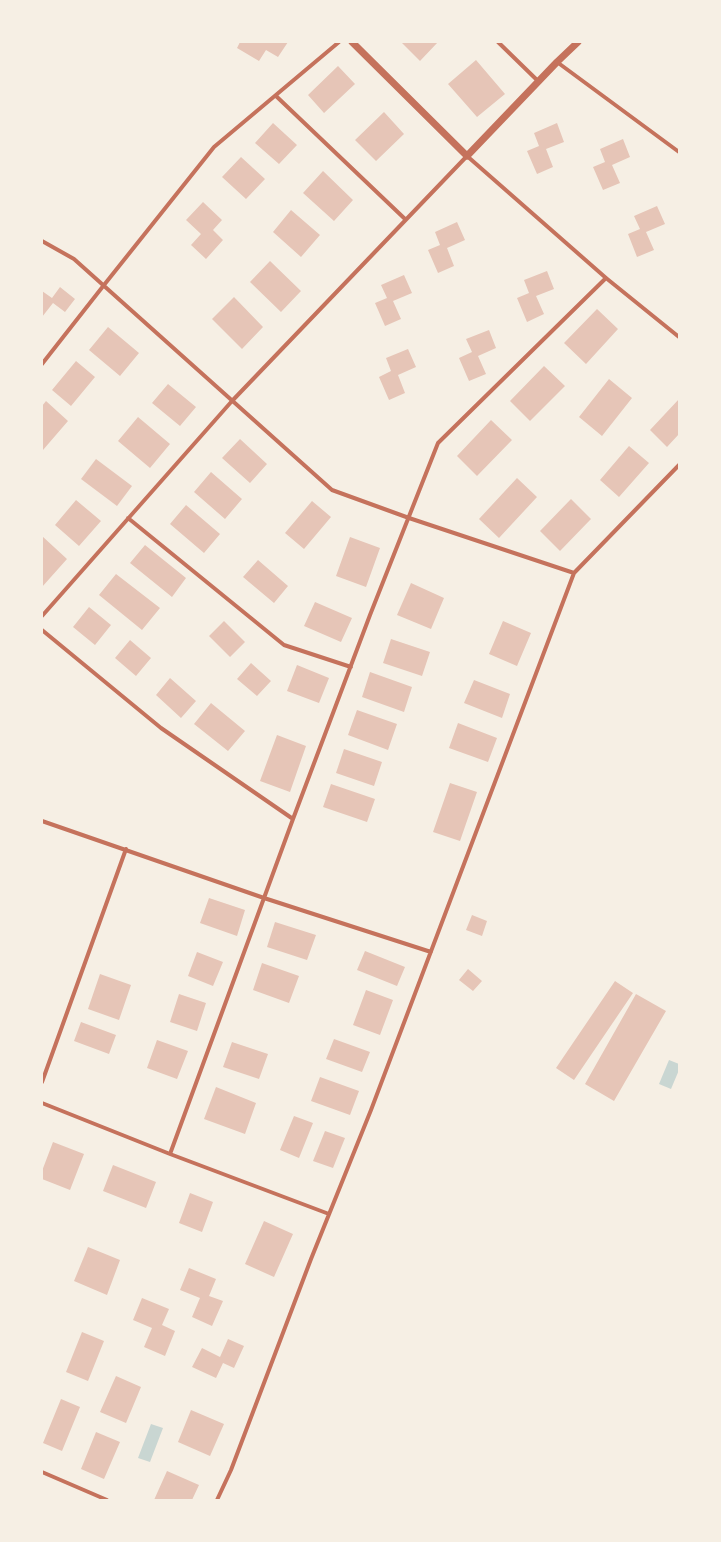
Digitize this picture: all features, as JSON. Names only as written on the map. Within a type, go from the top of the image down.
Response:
[{"type":"street","points":[[42,364],[214,147],[339,42]]},
{"type":"street","points":[[352,42],[467,156],[606,278],[679,337]]},
{"type":"street","points":[[498,42],[538,81]]},
{"type":"street","points":[[42,616],[232,401],[556,62],[578,42]]},
{"type":"street","points":[[556,62],[679,152]]},
{"type":"street","points":[[276,96],[406,219]]},
{"type":"street","points":[[42,241],[74,258],[332,490],[409,518],[574,573]]},
{"type":"street","points":[[170,1154],[293,819],[438,443],[606,278]]},
{"type":"street","points":[[217,1500],[231,1470],[329,1214],[371,1110],[574,573],[679,465]]},
{"type":"street","points":[[128,518],[284,645],[351,667]]},
{"type":"street","points":[[42,630],[161,728],[293,819]]},
{"type":"street","points":[[42,821],[264,898],[431,952]]},
{"type":"street","points":[[42,1082],[126,849]]},
{"type":"street","points":[[42,1103],[170,1154],[329,1214]]},
{"type":"street","points":[[42,1472],[107,1500]]},
{"type":"shaded area","points":[[669,1060],[679,1064],[679,1070],[671,1089],[659,1084]]},
{"type":"shaded area","points":[[151,1424],[163,1428],[150,1462],[138,1458]]},
{"type":"building","points":[[240,42],[288,42],[278,57],[266,50],[259,61],[237,48]]},
{"type":"building","points":[[401,42],[438,42],[420,61]]},
{"type":"building","points":[[476,60],[505,94],[477,117],[448,84]]},
{"type":"building","points":[[338,66],[355,84],[324,113],[308,95]]},
{"type":"building","points":[[384,112],[404,134],[376,161],[355,140]]},
{"type":"building","points":[[273,123],[297,145],[279,164],[255,143]]},
{"type":"building","points":[[557,123],[564,142],[546,149],[553,167],[537,174],[527,151],[539,146],[534,133]]},
{"type":"building","points":[[623,139],[630,157],[612,165],[620,183],[603,190],[593,167],[605,162],[600,149]]},
{"type":"building","points":[[241,157],[265,179],[246,199],[222,177]]},
{"type":"building","points":[[323,171],[353,200],[334,221],[303,193]]},
{"type":"building","points":[[203,202],[222,220],[213,230],[223,240],[206,259],[191,245],[201,234],[186,220]]},
{"type":"building","points":[[657,206],[665,224],[646,232],[654,250],[637,257],[628,234],[640,229],[634,216]]},
{"type":"building","points":[[291,210],[320,235],[301,257],[273,232]]},
{"type":"building","points":[[457,222],[465,240],[447,248],[454,266],[438,273],[428,250],[440,245],[435,232]]},
{"type":"building","points":[[270,261],[301,291],[281,312],[250,282]]},
{"type":"building","points":[[547,271],[554,289],[536,296],[544,314],[527,322],[517,298],[529,293],[524,280]]},
{"type":"building","points":[[404,275],[412,293],[393,301],[401,319],[385,326],[375,303],[387,298],[381,285]]},
{"type":"building","points":[[60,287],[75,299],[65,312],[53,303],[42,317],[42,291],[52,298]]},
{"type":"building","points":[[234,297],[263,327],[242,349],[212,319]]},
{"type":"building","points":[[597,309],[618,329],[586,364],[564,343]]},
{"type":"building","points":[[108,327],[139,353],[120,376],[89,350]]},
{"type":"building","points":[[489,330],[496,348],[478,356],[486,374],[469,381],[459,358],[472,352],[466,339]]},
{"type":"building","points":[[408,349],[416,367],[398,375],[405,393],[389,400],[379,377],[391,371],[386,358]]},
{"type":"building","points":[[76,361],[95,377],[71,406],[52,390]]},
{"type":"building","points":[[544,366],[565,386],[530,421],[510,401]]},
{"type":"building","points":[[609,379],[632,398],[602,436],[579,417]]},
{"type":"building","points":[[168,384],[196,407],[180,426],[152,403]]},
{"type":"building","points":[[679,399],[679,434],[667,447],[650,430]]},
{"type":"building","points":[[46,401],[68,421],[43,450],[42,406]]},
{"type":"building","points":[[138,417],[170,444],[150,468],[118,441]]},
{"type":"building","points":[[491,420],[512,440],[477,476],[457,456]]},
{"type":"building","points":[[240,439],[267,464],[250,483],[222,458]]},
{"type":"building","points":[[629,446],[649,463],[619,497],[600,480]]},
{"type":"building","points":[[96,459],[132,486],[117,506],[81,479]]},
{"type":"building","points":[[211,472],[242,499],[225,519],[194,492]]},
{"type":"building","points":[[517,478],[537,497],[499,538],[479,519]]},
{"type":"building","points":[[571,499],[591,519],[560,551],[540,531]]},
{"type":"building","points":[[76,500],[101,521],[79,546],[55,525]]},
{"type":"building","points":[[312,501],[331,517],[304,549],[285,533]]},
{"type":"building","points":[[186,505],[220,534],[204,553],[170,524]]},
{"type":"building","points":[[42,536],[67,559],[42,587]]},
{"type":"building","points":[[350,537],[380,548],[366,587],[336,576]]},
{"type":"building","points":[[145,545],[186,578],[172,597],[130,563]]},
{"type":"building","points":[[258,560],[288,586],[274,603],[243,577]]},
{"type":"building","points":[[116,574],[160,608],[142,630],[99,595]]},
{"type":"building","points":[[411,583],[444,598],[431,629],[397,615]]},
{"type":"building","points":[[315,602],[352,618],[341,642],[304,626]]},
{"type":"building","points":[[89,607],[111,625],[95,645],[73,627]]},
{"type":"building","points":[[224,621],[245,642],[230,657],[209,636]]},
{"type":"building","points":[[503,621],[531,633],[517,666],[489,654]]},
{"type":"building","points":[[391,639],[430,652],[422,676],[383,663]]},
{"type":"building","points":[[130,640],[151,658],[136,676],[115,658]]},
{"type":"building","points":[[251,663],[271,681],[257,696],[237,679]]},
{"type":"building","points":[[297,665],[329,678],[319,703],[287,691]]},
{"type":"building","points":[[370,672],[412,687],[404,712],[362,697]]},
{"type":"building","points":[[170,678],[196,701],[181,718],[156,695]]},
{"type":"building","points":[[474,680],[510,694],[502,718],[464,703]]},
{"type":"building","points":[[211,703],[245,731],[228,751],[194,724]]},
{"type":"building","points":[[357,710],[397,724],[388,750],[348,735]]},
{"type":"building","points":[[458,723],[497,738],[488,762],[449,748]]},
{"type":"building","points":[[277,735],[306,746],[290,792],[260,781]]},
{"type":"building","points":[[344,749],[382,762],[374,786],[336,773]]},
{"type":"building","points":[[450,783],[477,792],[460,841],[433,832]]},
{"type":"building","points":[[331,784],[375,799],[367,822],[323,807]]},
{"type":"building","points":[[209,898],[245,910],[237,936],[200,923]]},
{"type":"building","points":[[472,915],[487,921],[482,936],[466,930]]},
{"type":"building","points":[[275,922],[316,935],[307,960],[267,947]]},
{"type":"building","points":[[365,951],[405,967],[397,986],[357,970]]},
{"type":"building","points":[[197,952],[223,962],[213,986],[188,976]]},
{"type":"building","points":[[262,963],[299,976],[289,1003],[253,990]]},
{"type":"building","points":[[468,969],[482,981],[473,991],[459,980]]},
{"type":"building","points":[[100,974],[131,985],[119,1020],[88,1009]]},
{"type":"building","points":[[615,981],[633,993],[574,1080],[556,1068]]},
{"type":"building","points":[[366,990],[393,1000],[380,1035],[353,1025]]},
{"type":"building","points":[[179,994],[206,1003],[197,1031],[170,1022]]},
{"type":"building","points":[[636,994],[666,1011],[614,1101],[585,1084]]},
{"type":"building","points":[[81,1022],[116,1035],[109,1054],[74,1041]]},
{"type":"building","points":[[334,1039],[370,1052],[362,1072],[326,1059]]},
{"type":"building","points":[[157,1040],[188,1051],[177,1079],[147,1068]]},
{"type":"building","points":[[232,1042],[268,1054],[259,1079],[223,1067]]},
{"type":"building","points":[[320,1077],[359,1091],[350,1115],[311,1101]]},
{"type":"building","points":[[216,1087],[256,1103],[245,1134],[204,1119]]},
{"type":"building","points":[[294,1116],[313,1123],[299,1158],[280,1150]]},
{"type":"building","points":[[325,1131],[345,1138],[333,1168],[313,1161]]},
{"type":"building","points":[[53,1142],[84,1154],[70,1190],[42,1179],[42,1171]]},
{"type":"building","points":[[113,1165],[156,1182],[146,1208],[103,1191]]},
{"type":"building","points":[[190,1193],[213,1202],[202,1232],[179,1223]]},
{"type":"building","points":[[264,1221],[293,1234],[274,1277],[245,1264]]},
{"type":"building","points":[[88,1247],[120,1260],[107,1295],[74,1281]]},
{"type":"building","points":[[189,1268],[216,1279],[209,1296],[223,1301],[212,1326],[192,1317],[200,1298],[180,1290]]},
{"type":"building","points":[[142,1298],[169,1309],[162,1325],[175,1331],[165,1356],[144,1347],[152,1328],[133,1320]]},
{"type":"building","points":[[82,1332],[104,1341],[88,1381],[66,1372]]},
{"type":"building","points":[[228,1339],[244,1346],[234,1368],[223,1363],[216,1378],[192,1367],[202,1348],[220,1357]]},
{"type":"building","points":[[116,1376],[141,1387],[126,1423],[100,1412]]},
{"type":"building","points":[[61,1399],[80,1407],[62,1451],[43,1443]]},
{"type":"building","points":[[191,1410],[224,1424],[210,1456],[178,1442]]},
{"type":"building","points":[[96,1432],[120,1442],[104,1479],[81,1469]]},
{"type":"building","points":[[167,1471],[199,1485],[192,1500],[154,1500]]}]
